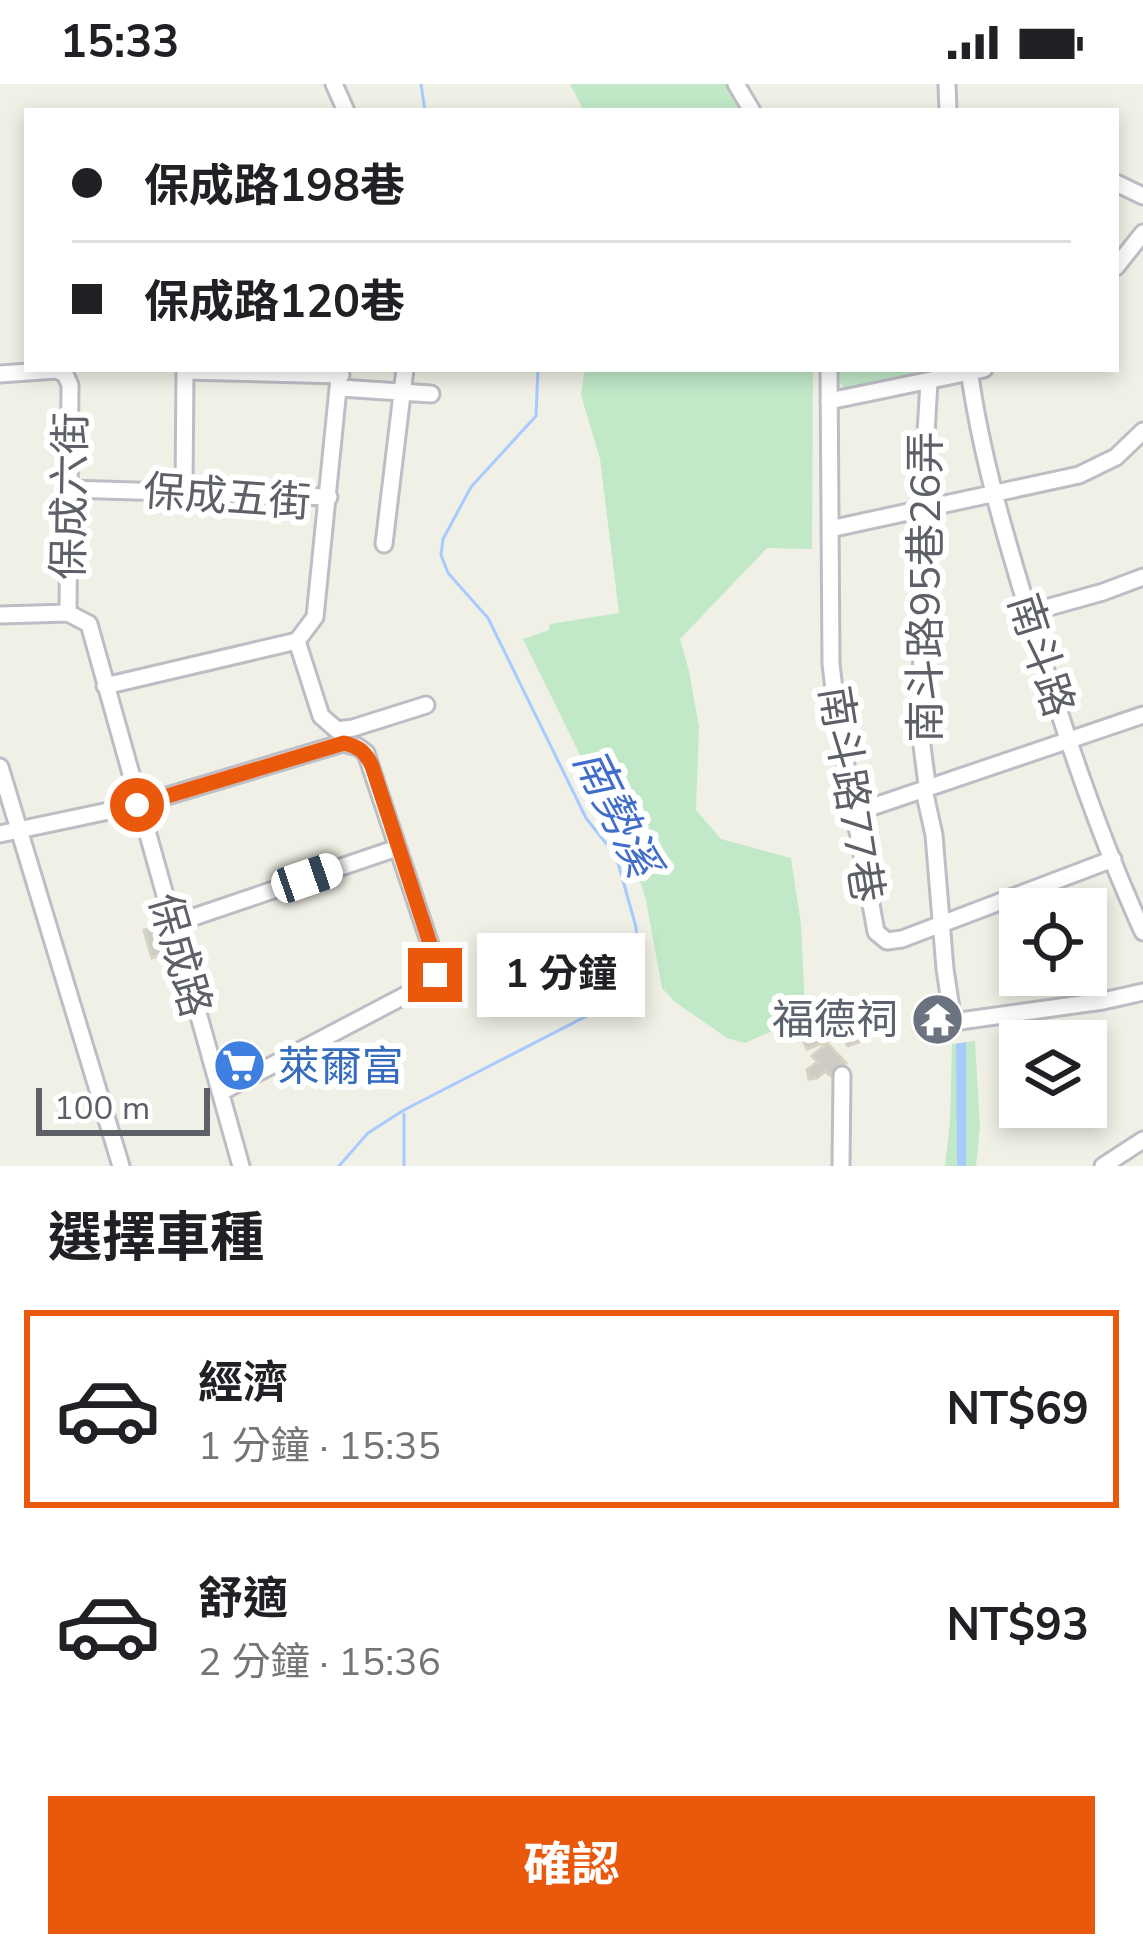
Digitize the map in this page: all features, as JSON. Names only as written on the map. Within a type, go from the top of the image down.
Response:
[{"type":"street","points":[[1119,263],[1143,233]]},
{"type":"street","name":"保成六街","points":[[60,372],[70,385],[68,613]]},
{"type":"street","points":[[184,491],[185,372]]},
{"type":"street","points":[[230,372],[341,377],[431,394]]},
{"type":"street","points":[[384,544],[405,372]]},
{"type":"street","name":"南斗路77巷","points":[[829,372],[831,664],[876,932],[895,941],[1113,859]]},
{"type":"street","points":[[830,401],[966,372]]},
{"type":"street","name":"南斗路","points":[[974,372],[994,494],[1028,613],[1069,739],[1142,926]]},
{"type":"street","points":[[329,497],[341,377]]},
{"type":"street","name":"南斗路95巷26弄","points":[[929,382],[921,510],[922,746],[953,1022],[1143,992]]},
{"type":"street","points":[[830,529],[1053,483],[1116,457],[1143,430]]},
{"type":"street","name":"保成五街","points":[[70,489],[329,497],[315,616],[297,641]]},
{"type":"street","points":[[1028,613],[1143,577]]},
{"type":"street","points":[[0,615],[68,613]]},
{"type":"street","name":"保成路","points":[[68,613],[89,624],[221,1092],[234,1164]]},
{"type":"street","points":[[105,686],[297,641],[321,716],[337,730],[426,705]]},
{"type":"street","points":[[854,813],[1143,716]]},
{"type":"street","points":[[0,834],[137,805],[344,743],[366,753],[435,959],[435,975],[221,1092]]},
{"type":"street","points":[[0,767],[121,1166]]},
{"type":"street","points":[[173,924],[397,848]]},
{"type":"street","points":[[841,1166],[842,1075]]},
{"type":"street","points":[[1103,1166],[1143,1140]]},
{"type":"green space","points":[[570,84],[730,84],[746,108],[582,108]]},
{"type":"green space","points":[[813,372],[812,549],[767,548],[680,639],[699,727],[696,810],[721,839],[791,858],[801,924],[806,1029],[782,1027],[745,1043],[727,1038],[662,988],[646,900],[626,837],[609,814],[523,639],[549,630],[550,624],[619,613],[600,459],[581,395],[584,373]]},
{"type":"green space","points":[[839,372],[922,372],[845,389]]},
{"type":"green space","points":[[975,1041],[980,1127],[976,1166],[945,1166],[952,1044]]},
{"type":"water","points":[[966,1042],[966,1166],[957,1166],[956,1044]]},
{"type":"building","points":[[163,925],[171,953],[152,958],[144,930]]},
{"type":"building","points":[[854,1023],[860,1031],[859,1042],[848,1046],[830,1027]]},
{"type":"building","points":[[828,1026],[833,1039],[807,1049],[801,1036]]},
{"type":"building","points":[[827,1043],[846,1063],[831,1076],[825,1071],[809,1079],[807,1070],[818,1062],[812,1056]]},
{"type":"waterway","name":"南勢溪","points":[[421,84],[425,108]]},
{"type":"waterway","name":"南勢溪","points":[[339,1166],[368,1133],[404,1110],[641,988],[636,927],[616,856],[586,818],[488,618],[448,573],[441,555],[443,539],[471,487],[536,416],[538,372]]},
{"type":"waterway","points":[[404,1114],[404,1166]]},
{"type":"place","name":"福德祠","points":[[937,1019]]},
{"type":"place","name":"萊爾富","points":[[239,1066]]},
{"type":"route","points":[[137,805],[344,743],[358,747],[372,766],[435,959],[435,975]]}]
